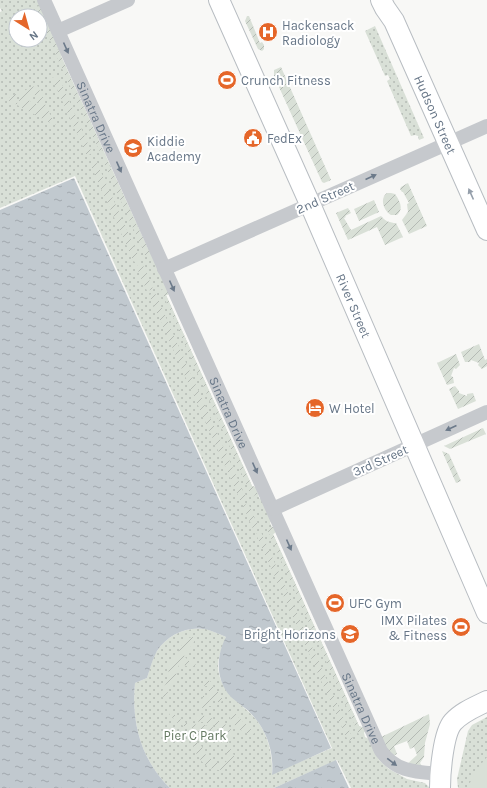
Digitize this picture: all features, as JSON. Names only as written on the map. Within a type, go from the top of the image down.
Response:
[{"type":"street","name":"Sinatra Drive","points":[[44,0],[381,751],[389,761],[401,768],[440,781]]},
{"type":"street","points":[[58,31],[128,0]]},
{"type":"street","name":"River Street","points":[[218,0],[310,204],[487,613]]},
{"type":"street","name":"Hudson Street","points":[[381,0],[394,21],[487,230]]},
{"type":"street","name":"2nd Street","points":[[164,269],[487,126]]},
{"type":"street","name":"3rd Street","points":[[273,509],[487,412]]},
{"type":"street","points":[[440,781],[447,734],[452,723],[462,714],[487,701]]},
{"type":"green space","name":"Pier C Park","points":[[0,0],[39,0],[43,8],[8,8],[8,48],[48,48],[48,20],[63,53],[61,56],[148,249],[150,249],[169,294],[166,295],[252,486],[257,488],[259,498],[261,499],[272,520],[270,523],[272,527],[276,528],[275,533],[273,534],[359,726],[365,731],[365,737],[369,739],[379,760],[389,769],[407,779],[425,783],[430,788],[351,788],[337,760],[274,788],[170,788],[160,777],[145,753],[140,740],[135,712],[135,683],[147,678],[155,654],[166,640],[185,630],[199,628],[206,629],[226,637],[218,662],[221,681],[229,693],[256,719],[261,726],[270,749],[272,774],[332,748],[75,176],[0,208],[0,12],[2,11],[0,8]]},
{"type":"green space","points":[[247,16],[249,16],[260,43],[262,42],[264,45],[264,49],[262,51],[258,49],[245,21]]},
{"type":"green space","points":[[48,24],[57,45],[53,47],[48,36]]},
{"type":"green space","points":[[375,26],[424,138],[419,140],[418,136],[411,136],[387,81],[390,79],[388,75],[385,76],[365,31]]},
{"type":"green space","points":[[58,49],[63,53],[61,56],[103,150],[100,152],[54,51]]},
{"type":"green space","points":[[281,67],[331,180],[324,183],[322,182],[274,76],[274,70]]},
{"type":"green space","points":[[58,75],[92,153],[87,156],[52,78]]},
{"type":"green space","points":[[37,85],[45,102],[36,102],[36,96],[33,94],[28,96],[28,100],[38,105],[45,104],[56,126],[6,99],[16,94],[18,105],[20,104],[19,100],[21,98],[19,93]]},
{"type":"green space","points":[[107,160],[148,249],[150,249],[151,255],[146,257],[103,161]]},
{"type":"green space","points":[[97,163],[140,259],[134,262],[91,166]]},
{"type":"green space","points":[[408,183],[427,226],[409,234],[402,220],[408,212],[407,204],[409,203],[400,189]]},
{"type":"green space","points":[[387,193],[395,194],[400,202],[401,208],[397,215],[391,215],[388,213],[383,205],[383,198]]},
{"type":"green space","points":[[374,200],[379,212],[359,221],[354,209]]},
{"type":"green space","points":[[348,208],[351,213],[344,218],[351,230],[381,216],[392,223],[396,223],[403,237],[385,245],[377,227],[348,240],[336,213]]},
{"type":"green space","points":[[142,263],[153,289],[147,291],[136,266]]},
{"type":"green space","points":[[166,288],[169,294],[166,295],[252,486],[257,488],[257,494],[252,497],[161,290]]},
{"type":"green space","points":[[155,293],[247,500],[241,502],[149,295]]},
{"type":"green space","points":[[479,344],[485,360],[487,359],[487,366],[482,369],[478,365],[479,363],[471,360],[470,362],[465,362],[461,352]]},
{"type":"green space","points":[[456,354],[460,365],[456,369],[454,368],[451,376],[453,377],[454,383],[447,385],[437,363]]},
{"type":"green space","points":[[455,386],[459,393],[467,396],[467,394],[473,393],[476,401],[458,409],[449,389]]},
{"type":"green space","points":[[483,428],[486,434],[450,449],[444,446]]},
{"type":"green space","points":[[442,451],[449,454],[461,481],[456,483]]},
{"type":"green space","points":[[248,503],[259,528],[254,531],[243,506]]},
{"type":"green space","points":[[272,527],[276,528],[276,531],[273,534],[359,726],[364,728],[365,731],[359,735],[267,529]]},
{"type":"green space","points":[[261,532],[353,739],[348,741],[256,534]]},
{"type":"green space","points":[[193,637],[195,638],[193,644],[184,656],[189,661],[196,661],[196,664],[191,668],[182,664],[179,665],[176,673],[178,678],[169,688],[167,702],[162,694],[169,678],[167,665],[178,653],[183,642]]},
{"type":"green space","points":[[208,680],[211,682],[215,692],[218,692],[223,700],[218,702],[216,697],[209,701],[212,706],[202,708],[199,706],[199,702],[202,700],[203,696],[209,696],[209,686],[204,686]]},
{"type":"green space","name":"Pier C Park","points":[[171,711],[186,723],[208,726],[215,728],[222,733],[227,739],[228,743],[222,743],[210,730],[199,732],[196,739],[204,749],[206,756],[220,764],[226,762],[228,758],[224,748],[230,747],[234,756],[231,763],[224,769],[217,770],[210,768],[203,762],[197,755],[194,747],[193,738],[196,728],[188,728],[178,723],[170,715],[169,713]]},
{"type":"green space","points":[[231,712],[235,713],[254,734],[246,733],[236,727],[230,718]]},
{"type":"green space","points":[[199,713],[230,727],[233,737],[230,737],[213,725],[192,721]]},
{"type":"green space","points":[[429,714],[430,724],[425,743],[424,757],[420,763],[422,766],[405,766],[417,755],[414,747],[410,749],[407,741],[394,746],[397,754],[391,757],[379,738]]},
{"type":"green space","points":[[487,717],[487,788],[458,788],[457,779],[468,731],[472,725]]},
{"type":"green space","points":[[487,757],[487,788],[467,788],[478,768]]},
{"type":"water","points":[[74,178],[331,748],[272,775],[271,752],[263,730],[252,714],[231,697],[222,683],[219,660],[220,652],[226,637],[198,628],[185,630],[166,640],[155,654],[147,678],[135,683],[135,712],[140,740],[152,765],[170,788],[0,788],[0,210]]},
{"type":"water","points":[[336,760],[349,788],[274,788]]},
{"type":"place","name":"Hackensack Radiology","points":[[268,32]]},
{"type":"place","name":"Crunch Fitness","points":[[227,80]]},
{"type":"place","name":"FedEx","points":[[253,138]]},
{"type":"place","name":"Kiddie Academy","points":[[133,148]]},
{"type":"place","name":"W Hotel","points":[[315,408]]},
{"type":"place","name":"UFC Gym","points":[[335,603]]},
{"type":"place","name":"IMX Pilates & Fitness","points":[[461,627]]},
{"type":"place","name":"Bright Horizons","points":[[350,634]]}]
